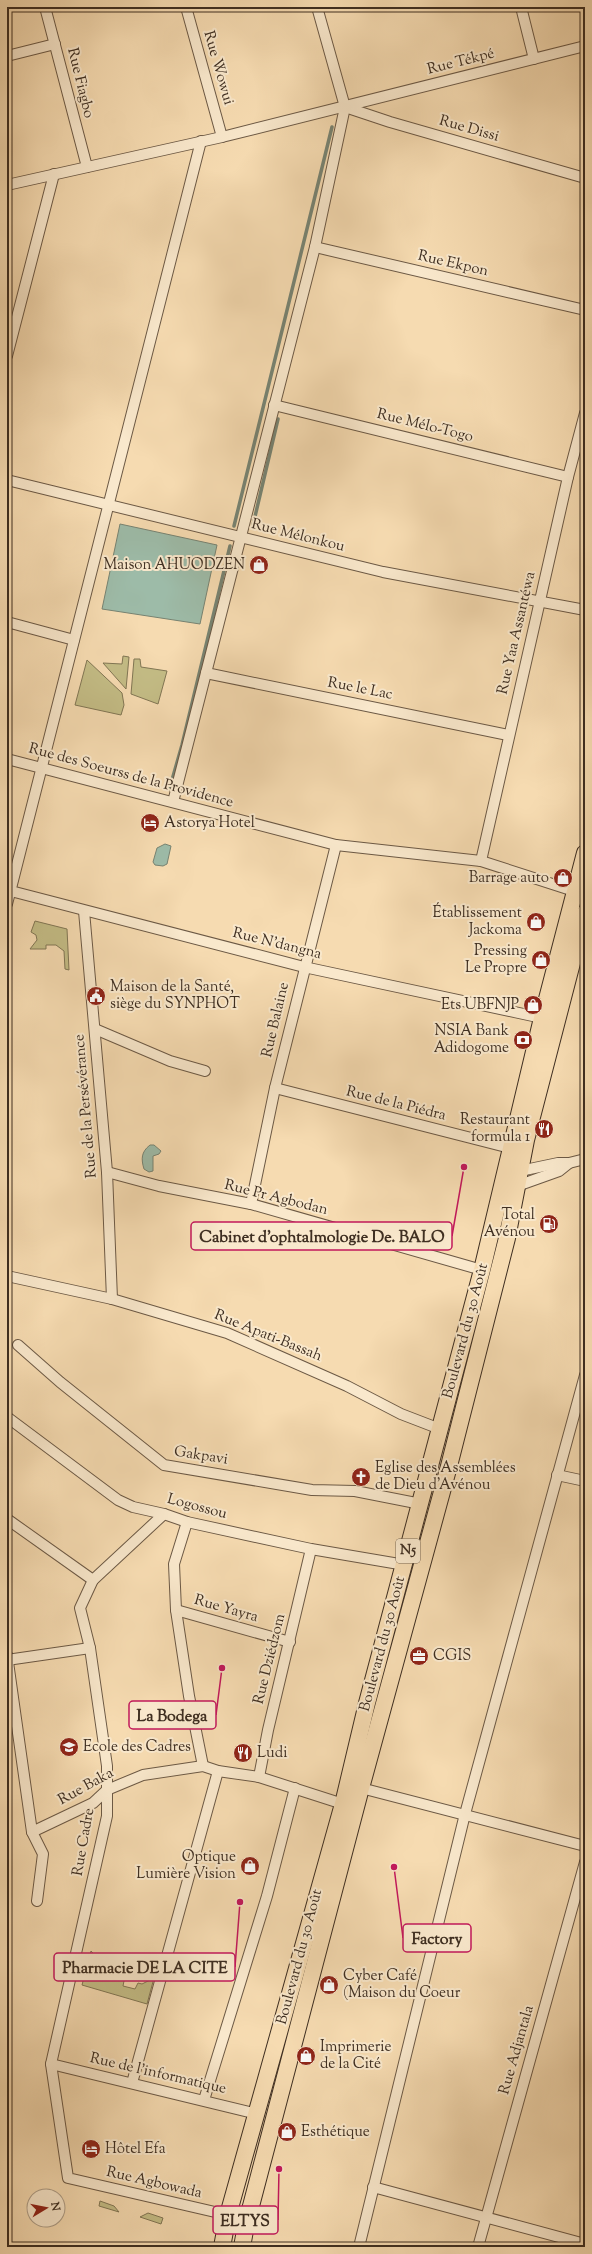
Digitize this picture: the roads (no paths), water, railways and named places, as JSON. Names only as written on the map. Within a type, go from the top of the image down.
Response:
[{"type":"highway","name":"Boulevard du 30 Août","points":[[354,1786],[449,1466],[507,1238],[511,1178],[510,1148],[574,891],[585,853]]},
{"type":"highway","name":"Boulevard du 30 Août","points":[[242,2247],[246,2225],[289,2067],[405,1564],[482,1270],[511,1178],[526,1140],[580,951],[585,914]]},
{"type":"highway","name":"Boulevard du 30 Août","points":[[222,2247],[228,2216],[349,1806]]},
{"type":"street","name":"Rue Fiagbo","points":[[45,7],[86,167]]},
{"type":"street","name":"Rue Wowui","points":[[186,7],[222,137]]},
{"type":"street","points":[[173,802],[315,247],[344,107],[317,7]]},
{"type":"street","points":[[521,7],[534,59]]},
{"type":"street","points":[[7,56],[55,44]]},
{"type":"street","name":"Rue Tékpé","points":[[7,185],[222,137],[585,46]]},
{"type":"street","name":"Rue Dissi","points":[[344,107],[390,122],[585,178]]},
{"type":"street","points":[[7,904],[8,891],[109,505],[201,141]]},
{"type":"street","points":[[7,356],[54,174]]},
{"type":"street","name":"Rue Ekpon","points":[[315,247],[585,310]]},
{"type":"street","name":"Rue Mélo-Togo","points":[[274,405],[568,477]]},
{"type":"street","name":"Rue Yaa Assantéwa","points":[[481,861],[508,735],[568,477],[585,412]]},
{"type":"street","name":"Rue Mélonkou","points":[[7,480],[383,572],[585,610]]},
{"type":"street","points":[[7,622],[74,640]]},
{"type":"street","name":"Rue le Lac","points":[[206,674],[508,735]]},
{"type":"street","name":"Rue des Soeurss de la Providence","points":[[7,759],[336,845],[481,861],[574,891]]},
{"type":"street","name":"Rue Balaine","points":[[252,1204],[275,1088],[304,967],[336,845]]},
{"type":"street","name":"Rue N'dangna","points":[[8,891],[304,967],[542,1018]]},
{"type":"street","name":"Rue de la Persévérance","points":[[84,911],[96,1029],[107,1172],[112,1300]]},
{"type":"street","points":[[96,1029],[170,1061],[205,1071]]},
{"type":"street","name":"Rue de la Piédra","points":[[275,1088],[510,1148]]},
{"type":"street","points":[[511,1178],[558,1163],[569,1163],[585,1159]]},
{"type":"street","points":[[511,1178],[560,1172],[569,1163]]},
{"type":"street","name":"Rue Pr Agbodan","points":[[107,1172],[159,1186],[252,1204],[482,1270]]},
{"type":"street","name":"Rue Apati-Bassah","points":[[7,1276],[112,1300],[227,1333],[347,1386],[401,1414],[440,1429]]},
{"type":"street","name":"Gakpavi","points":[[18,1344],[60,1382],[164,1465],[312,1490],[355,1491],[421,1504]]},
{"type":"street","points":[[359,2247],[465,1814],[556,1475],[585,1375]]},
{"type":"street","name":"Logossou","points":[[7,1417],[118,1500],[133,1507],[164,1514],[187,1522],[311,1549],[405,1564]]},
{"type":"street","points":[[556,1475],[585,1481]]},
{"type":"street","name":"Rue Cadre","points":[[51,2064],[107,1816],[107,1766],[90,1648],[80,1608],[93,1580],[164,1514]]},
{"type":"street","points":[[7,1519],[93,1580]]},
{"type":"street","points":[[187,1522],[174,1564],[176,1610],[189,1696],[203,1766]]},
{"type":"street","name":"Rue Dziédzom","points":[[259,1777],[268,1730],[311,1549]]},
{"type":"street","name":"Rue Yayra","points":[[176,1610],[290,1642]]},
{"type":"street","points":[[37,1902],[42,1854],[32,1832],[7,1658],[90,1648]]},
{"type":"street","name":"Rue Baka","points":[[32,1832],[93,1803],[107,1790],[143,1775],[203,1766],[218,1771],[259,1777],[349,1806]]},
{"type":"street","points":[[132,2083],[218,1771]]},
{"type":"street","points":[[354,1786],[585,1846]]},
{"type":"street","points":[[204,2100],[267,1896],[296,1788]]},
{"type":"street","name":"Rue Adjantala","points":[[478,2247],[585,1862]]},
{"type":"street","name":"Rue de l'informatique","points":[[51,2064],[258,2114]]},
{"type":"street","name":"Rue Agbowada","points":[[51,2064],[68,2178],[228,2216]]},
{"type":"street","points":[[373,2187],[585,2244]]},
{"type":"waterway","points":[[234,526],[332,127]]},
{"type":"waterway","points":[[253,525],[278,419]]},
{"type":"waterway","points":[[170,787],[182,745],[230,546]]},
{"type":"place","name":"Maison AHUODZEN","points":[[259,565]]},
{"type":"place","name":"Astorya Hotel","points":[[150,823]]},
{"type":"place","name":"Barrage auto","points":[[563,878]]},
{"type":"place","name":"Établissement Jackoma","points":[[536,922]]},
{"type":"place","name":"Pressing Le Propre","points":[[541,960]]},
{"type":"place","name":"Maison de la Santé, siège du SYNPHOT","points":[[96,996]]},
{"type":"place","name":"Ets UBFNJP","points":[[533,1005]]},
{"type":"place","name":"NSIA Bank Adidogome","points":[[523,1040]]},
{"type":"place","name":"Restaurant formula 1","points":[[544,1129]]},
{"type":"place","name":"Cabinet d'ophtalmologie De. BALO","points":[[464,1167]]},
{"type":"place","name":"Total Avénou","points":[[549,1224]]},
{"type":"place","name":"Eglise des Assemblées de Dieu d'Avénou","points":[[361,1477]]},
{"type":"place","name":"CGIS","points":[[419,1656]]},
{"type":"place","name":"La Bodega","points":[[222,1668]]},
{"type":"place","name":"Ecole des Cadres","points":[[69,1747]]},
{"type":"place","name":"Ludi","points":[[243,1753]]},
{"type":"place","name":"Optique Lumière Vision","points":[[250,1866]]},
{"type":"place","name":"Factory","points":[[394,1867]]},
{"type":"place","name":"Pharmacie DE LA CITE","points":[[240,1902]]},
{"type":"place","name":"Cyber Café (Maison du Coeur","points":[[329,1985]]},
{"type":"place","name":"Imprimerie de la Cité","points":[[306,2056]]},
{"type":"place","name":"Esthétique","points":[[287,2132]]},
{"type":"place","name":"Hôtel Efa","points":[[91,2149]]},
{"type":"place","name":"ELTYS","points":[[279,2169]]}]
